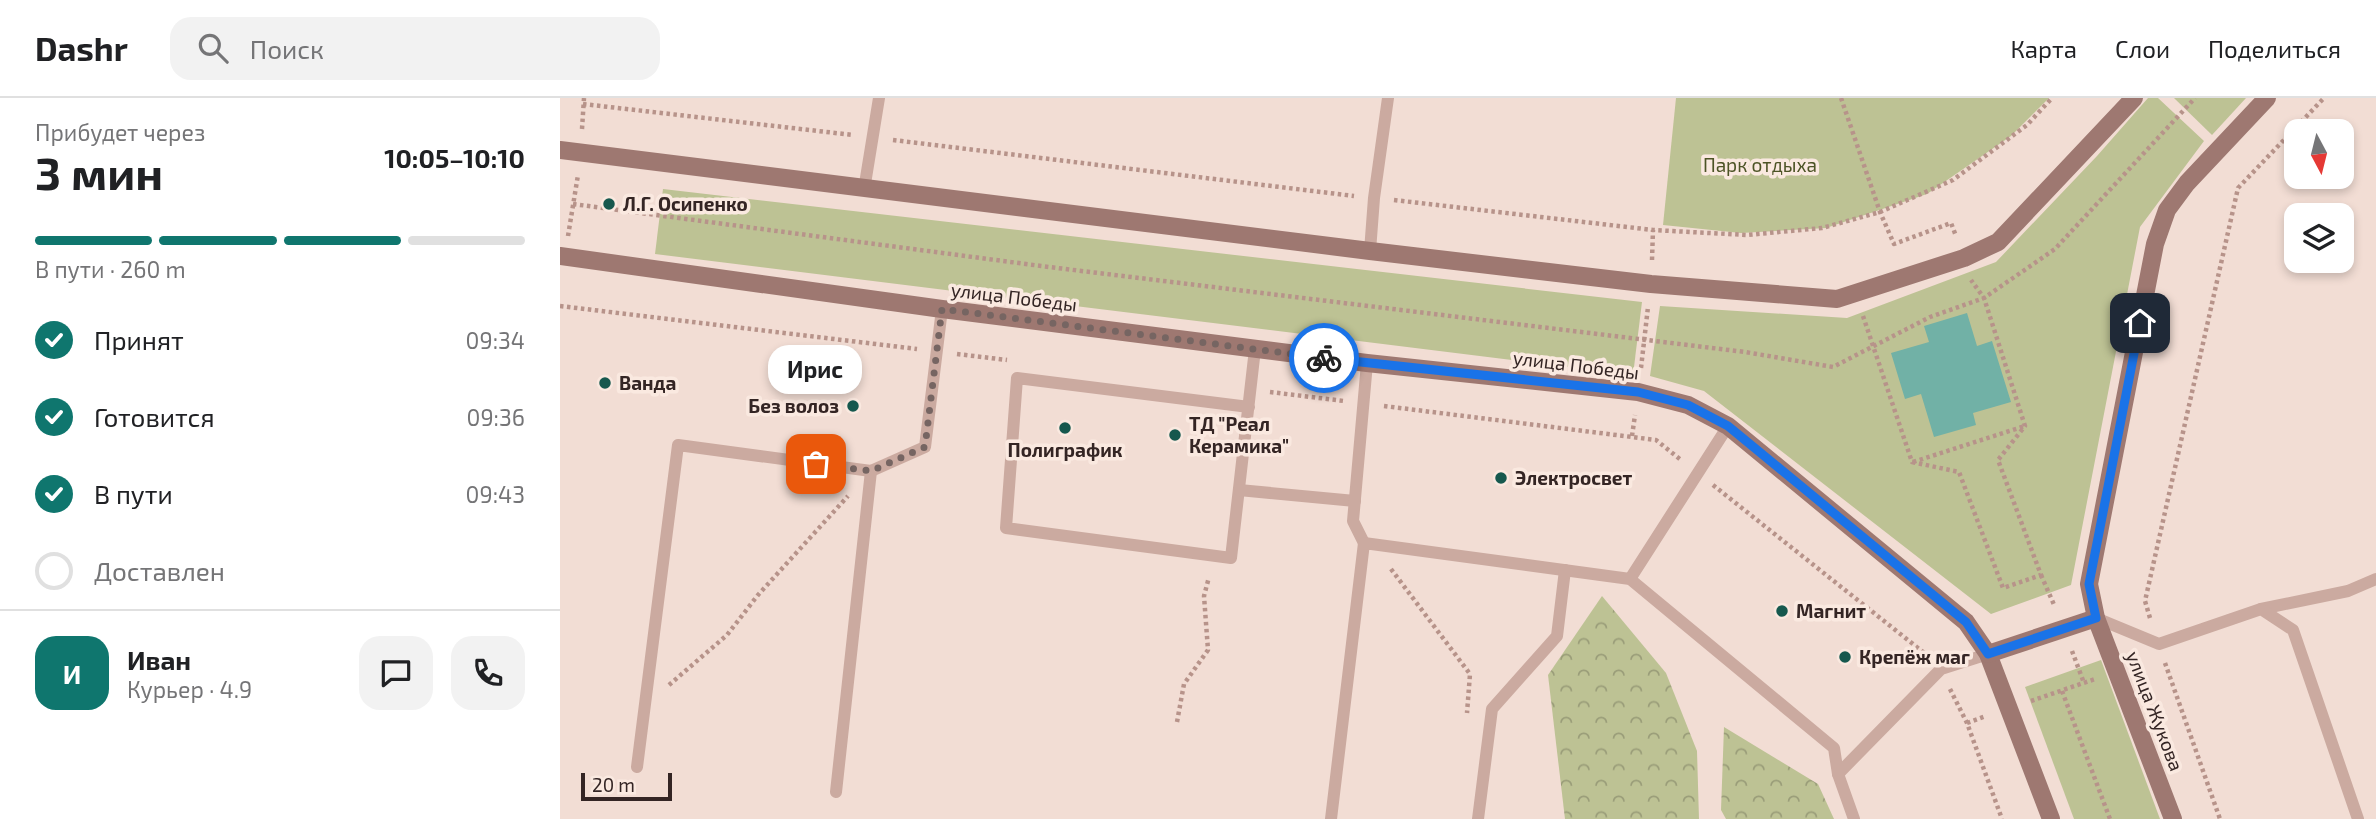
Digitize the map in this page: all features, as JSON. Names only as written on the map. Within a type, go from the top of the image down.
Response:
[{"type":"street","points":[[560,150],[864,190],[1651,284],[1838,299],[1964,258],[1998,242],[2134,98]]},
{"type":"street","points":[[2050,819],[1988,654],[2096,618],[2089,584],[2155,244],[2166,210],[2267,98]]},
{"type":"street","name":"улица Победы","points":[[560,256],[1255,349],[1638,392],[1688,405],[1728,426],[1966,622],[1988,654]]},
{"type":"street","name":"улица Жукова","points":[[2096,618],[2172,819]]},
{"type":"lane","points":[[864,190],[878,98]]},
{"type":"lane","points":[[1370,251],[1374,198],[1388,98]]},
{"type":"lane","points":[[637,767],[678,445],[871,471],[925,447],[942,309]]},
{"type":"lane","points":[[1249,407],[1017,378],[1006,527],[1231,558],[1249,407],[1255,349]]},
{"type":"lane","points":[[1331,819],[1364,543],[1353,521],[1367,363]]},
{"type":"lane","points":[[1630,579],[1728,426]]},
{"type":"lane","points":[[836,792],[871,471]]},
{"type":"lane","points":[[1239,490],[1355,501]]},
{"type":"lane","points":[[1364,543],[1630,579],[1834,748],[1838,774],[1854,819]]},
{"type":"lane","points":[[1478,819],[1492,709],[1557,636],[1565,570]]},
{"type":"lane","points":[[2096,618],[2159,644],[2261,609],[2348,591],[2376,579]]},
{"type":"lane","points":[[2261,609],[2293,630],[2358,819]]},
{"type":"lane","points":[[1838,774],[1941,670],[1988,654]]},
{"type":"path","points":[[1841,98],[1880,212],[1894,244],[1951,223],[1970,279],[1984,298],[2025,426]]},
{"type":"path","points":[[583,104],[1653,230],[1747,235],[1822,228],[1880,212],[1953,180],[2027,125],[2052,98]]},
{"type":"path","points":[[2181,114],[2195,98]]},
{"type":"path","points":[[2220,819],[2145,601],[2238,188],[2324,98]]},
{"type":"path","points":[[1632,436],[1651,284],[1653,230]]},
{"type":"path","points":[[560,306],[1008,360]]},
{"type":"path","points":[[1863,315],[1912,462]]},
{"type":"path","points":[[1269,392],[1656,440],[1941,670],[1967,723],[2003,819]]},
{"type":"path","points":[[1912,462],[2025,426]]},
{"type":"path","points":[[1912,462],[1959,472],[2003,589],[2042,575],[1998,460],[2025,426]]},
{"type":"path","points":[[645,706],[727,635],[758,595],[871,471]]},
{"type":"path","points":[[1364,543],[1394,572],[1469,674],[1466,736],[1488,742]]},
{"type":"path","points":[[1177,722],[1184,684],[1208,650],[1204,596],[1213,555]]},
{"type":"path","points":[[1967,723],[2118,671]]},
{"type":"path","points":[[2062,691],[2110,819]]},
{"type":"green space","name":"Парк отдыха","points":[[1676,98],[2049,98],[2011,136],[1927,194],[1826,228],[1741,233],[1663,225]]},
{"type":"green space","points":[[2148,98],[2158,98],[2204,141],[2140,227],[2071,585],[1991,614],[1704,391],[1650,376],[1660,306],[1847,318],[1996,262]]},
{"type":"green space","points":[[2174,98],[2246,98],[2212,135]]},
{"type":"green space","points":[[663,189],[1642,302],[1633,375],[655,254]]},
{"type":"green space","points":[[1602,596],[1666,673],[1697,751],[1699,819],[1565,819],[1548,675]]},
{"type":"green space","points":[[2101,660],[2160,819],[2074,819],[2025,687]]},
{"type":"green space","points":[[1724,727],[1818,784],[1834,819],[1726,819],[1721,810]]},
{"type":"water","points":[[1967,313],[1977,346],[1992,341],[2011,402],[1973,413],[1976,425],[1934,437],[1921,394],[1905,399],[1891,353],[1929,342],[1924,326]]},
{"type":"way so far","points":[[816,464],[871,471],[925,447],[942,309],[1324,358]]},
{"type":"place","name":"Л.Г. Осипенко","points":[[609,204]]},
{"type":"place","name":"Ванда","points":[[605,383]]},
{"type":"place","name":"Без волоз","points":[[853,406]]},
{"type":"place","name":"Полиграфик","points":[[1065,428]]},
{"type":"place","name":"ТД \"Реал Керамика\"","points":[[1175,435]]},
{"type":"place","name":"Ирис","points":[[816,464]]},
{"type":"place","name":"Электросвет","points":[[1501,478]]},
{"type":"place","name":"Магнит","points":[[1782,611]]},
{"type":"place","name":"Крепёж маг","points":[[1845,657]]},
{"type":"route","points":[[1324,358],[1638,392],[1688,405],[1728,426],[1966,622],[1988,654],[2096,618],[2089,584],[2140,323]]}]
